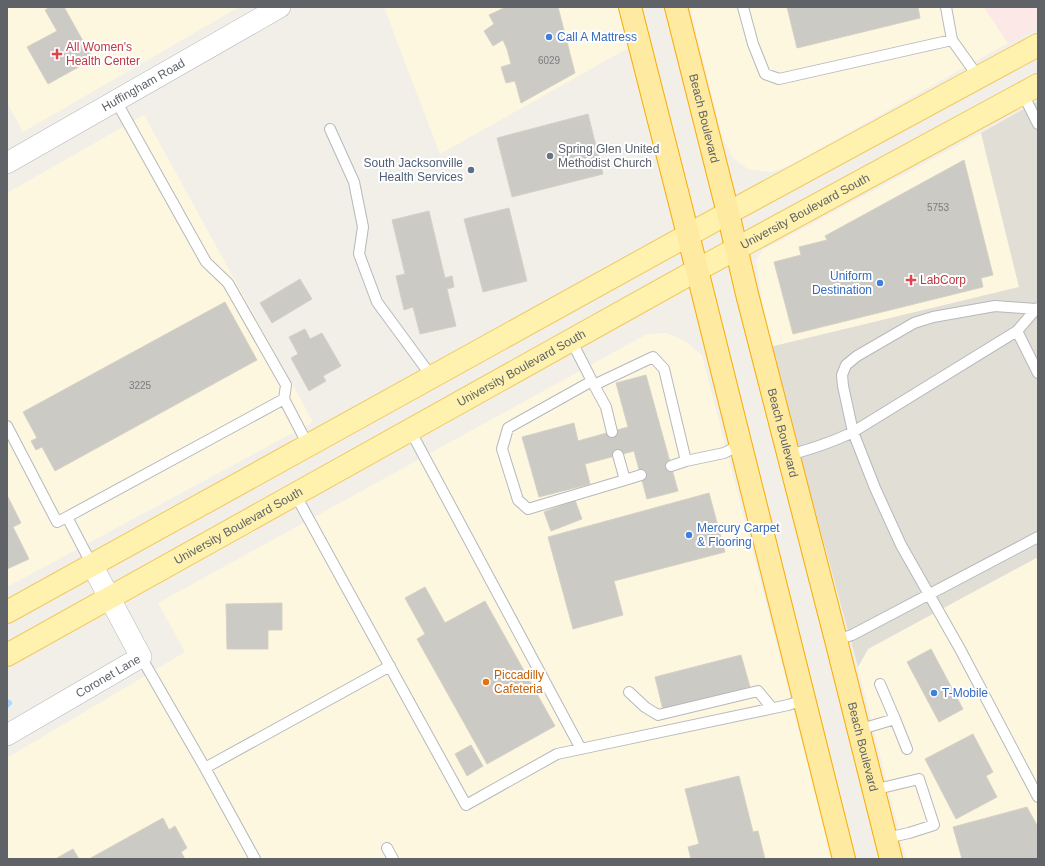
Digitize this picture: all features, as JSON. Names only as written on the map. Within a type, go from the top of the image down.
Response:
[{"type":"highway","points":[[630,7],[844,859]]},
{"type":"highway","name":"Beach Boulevard","points":[[676,7],[737,248],[747,294],[891,859]]},
{"type":"main road","points":[[7,612],[728,213],[1038,45]]},
{"type":"main road","name":"University Boulevard South","points":[[7,655],[697,270],[1030,89]]},
{"type":"street","name":"Huffingham Road","points":[[7,163],[280,7]]},
{"type":"street","name":"Coronet Lane","points":[[7,735],[140,657],[92,565]]},
{"type":"lane","points":[[743,7],[753,44],[765,74],[779,79],[952,40]]},
{"type":"lane","points":[[946,7],[952,40],[979,78]]},
{"type":"lane","points":[[1030,89],[1038,124]]},
{"type":"lane","points":[[116,100],[206,262],[228,283],[286,385],[284,399],[308,445]]},
{"type":"lane","points":[[330,129],[354,182],[363,227],[359,254],[377,302],[432,377]]},
{"type":"lane","points":[[1037,309],[995,306],[933,317],[914,323],[857,356],[846,365],[842,375],[853,432],[875,488],[901,545],[970,668],[1038,797]]},
{"type":"lane","points":[[789,455],[807,450],[853,432],[1017,331],[1037,309]]},
{"type":"lane","points":[[1017,331],[1038,373]]},
{"type":"lane","points":[[571,340],[606,407],[612,432]]},
{"type":"lane","points":[[641,475],[528,509],[518,500],[502,449],[508,428],[593,383],[653,357],[664,369],[686,461]]},
{"type":"lane","points":[[7,426],[57,522],[284,399]]},
{"type":"lane","points":[[410,430],[581,749]]},
{"type":"lane","points":[[671,466],[686,461],[724,453],[740,445]]},
{"type":"lane","points":[[618,455],[625,480]]},
{"type":"lane","points":[[295,494],[466,805],[556,754],[788,705],[804,700]]},
{"type":"lane","points":[[67,517],[92,565]]},
{"type":"lane","points":[[836,640],[852,635],[1038,537]]},
{"type":"lane","points":[[140,657],[205,768],[255,859]]},
{"type":"lane","points":[[205,768],[390,666]]},
{"type":"lane","points":[[880,684],[907,749]]},
{"type":"lane","points":[[629,692],[645,707],[658,715],[758,691],[772,708]]},
{"type":"lane","points":[[858,730],[895,719]]},
{"type":"lane","points":[[873,790],[919,779],[934,825],[886,838]]},
{"type":"lane","points":[[387,848],[393,859]]},
{"type":"shaded area","points":[[7,7],[239,7],[23,132],[7,102]]},
{"type":"shaded area","points":[[384,7],[618,7],[628,48],[440,154]]},
{"type":"shaded area","points":[[690,7],[984,7],[1008,43],[789,166],[772,172],[748,169],[734,159],[723,140]]},
{"type":"shaded area","points":[[984,7],[1038,7],[1038,27],[1008,43]]},
{"type":"shaded area","points":[[1038,101],[1038,557],[868,649],[858,667],[770,347],[1019,287],[981,133]]},
{"type":"shaded area","points":[[144,115],[313,422],[7,587],[7,193]]},
{"type":"shaded area","points":[[981,133],[1019,287],[770,347],[756,261],[763,250]]},
{"type":"shaded area","points":[[666,333],[685,341],[702,355],[832,859],[7,859],[7,758],[185,652],[158,603],[647,334]]},
{"type":"shaded area","points":[[1038,557],[1038,859],[906,859],[858,667],[868,649]]},
{"type":"building","points":[[50,7],[64,7],[93,59],[48,84],[27,47],[57,31],[45,10]]},
{"type":"building","points":[[506,7],[558,7],[575,73],[521,103],[515,81],[506,83],[501,67],[511,64],[503,40],[493,46],[484,31],[494,24],[489,15]]},
{"type":"building","points":[[787,7],[918,7],[920,18],[797,48]]},
{"type":"building","name":"Spring Glen United Methodist Church","points":[[588,114],[603,174],[512,197],[497,138]]},
{"type":"building","points":[[964,160],[993,275],[981,278],[983,287],[793,334],[774,262],[801,255],[799,247],[827,240],[825,236]]},
{"type":"building","points":[[509,208],[527,281],[483,292],[464,219]]},
{"type":"building","points":[[429,211],[445,278],[452,276],[454,287],[447,289],[456,326],[420,334],[413,307],[404,310],[396,276],[405,274],[392,220]]},
{"type":"building","points":[[300,279],[312,299],[272,323],[260,303]]},
{"type":"building","points":[[225,302],[257,360],[55,471],[42,447],[36,450],[31,441],[37,438],[23,412]]},
{"type":"building","points":[[305,329],[310,339],[322,333],[341,366],[323,376],[326,381],[309,391],[291,358],[298,354],[289,337]]},
{"type":"building","points":[[646,375],[678,491],[647,499],[634,451],[585,464],[590,484],[539,497],[522,437],[574,423],[578,441],[628,427],[616,383]]},
{"type":"building","points":[[709,493],[725,552],[614,581],[623,615],[573,629],[548,537]]},
{"type":"building","points":[[8,497],[21,523],[13,527],[29,559],[7,569]]},
{"type":"building","points":[[575,500],[582,519],[551,531],[544,512]]},
{"type":"building","name":"Piccadilly Cafeteria","points":[[425,587],[445,623],[485,601],[555,726],[487,764],[417,639],[425,634],[405,598]]},
{"type":"building","points":[[282,603],[282,630],[268,630],[268,649],[227,649],[226,604]]},
{"type":"building","points":[[931,649],[963,709],[939,722],[907,662]]},
{"type":"building","points":[[741,655],[750,687],[663,710],[655,677]]},
{"type":"building","points":[[973,734],[993,772],[986,776],[997,797],[956,819],[925,759]]},
{"type":"building","points":[[471,745],[483,766],[467,776],[455,754]]},
{"type":"building","points":[[739,776],[753,832],[758,831],[765,859],[691,859],[688,847],[699,844],[685,789]]},
{"type":"building","points":[[1027,807],[1038,827],[1038,859],[962,859],[953,827]]},
{"type":"building","points":[[163,818],[169,830],[175,826],[187,848],[181,852],[185,859],[89,859]]},
{"type":"building","points":[[73,849],[79,859],[57,859],[57,858]]},
{"type":"place","name":"Call A Mattress","points":[[549,37]]},
{"type":"place","name":"All Women's Health Center","points":[[57,54]]},
{"type":"place","name":"Spring Glen United Methodist Church","points":[[550,156]]},
{"type":"place","name":"South Jacksonville Health Services","points":[[471,170]]},
{"type":"place","name":"LabCorp","points":[[911,280]]},
{"type":"place","name":"Uniform Destination","points":[[880,283]]},
{"type":"place","name":"Mercury Carpet & Flooring","points":[[689,535]]},
{"type":"place","name":"Piccadilly Cafeteria","points":[[486,682]]},
{"type":"place","name":"T-Mobile","points":[[934,693]]}]
